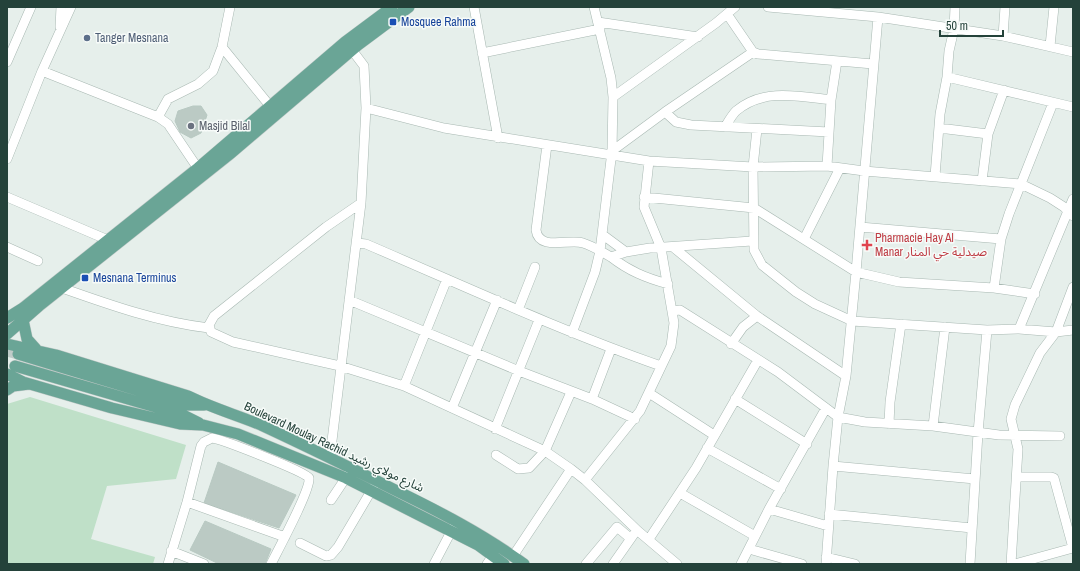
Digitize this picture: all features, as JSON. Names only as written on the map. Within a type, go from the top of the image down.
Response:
[{"type":"main road","points":[[13,317],[62,288],[274,110],[392,7]]},
{"type":"main road","points":[[349,46],[408,7]]},
{"type":"main road","points":[[7,334],[13,317],[108,240],[200,172]]},
{"type":"main road","points":[[13,317],[36,350]]},
{"type":"main road","name":"Boulevard Moulay Rachid شارع مولاي رشيد","points":[[7,344],[36,350],[188,396],[206,406],[242,417],[330,457],[377,481],[454,526],[513,556],[524,564]]},
{"type":"main road","points":[[18,354],[186,405],[206,406]]},
{"type":"main road","points":[[11,370],[183,415],[206,426]]},
{"type":"main road","name":"Boulevard Moulay Rachid شارع مولاي رشيد","points":[[11,370],[29,384],[112,408],[180,424],[206,426],[238,434],[346,478],[371,491],[454,526],[478,545],[490,560],[504,564]]},
{"type":"main road","points":[[7,390],[13,386],[29,384]]},
{"type":"street","points":[[7,62],[31,7]]},
{"type":"street","points":[[60,30],[61,7]]},
{"type":"street","points":[[7,159],[42,72],[71,7]]},
{"type":"street","points":[[158,117],[168,99],[207,77],[217,63],[222,47],[230,7]]},
{"type":"street","points":[[474,7],[498,138]]},
{"type":"street","points":[[572,333],[595,272],[600,251],[611,153],[613,97],[607,56],[594,7]]},
{"type":"street","points":[[613,97],[698,37],[735,7]]},
{"type":"street","points":[[768,7],[869,12],[878,17],[1003,36],[1073,52]]},
{"type":"street","points":[[935,176],[939,128],[947,77],[949,50],[954,29],[955,7]]},
{"type":"street","points":[[1003,36],[1005,7]]},
{"type":"street","points":[[1050,46],[1054,7]]},
{"type":"street","points":[[727,14],[753,52],[766,56],[873,64]]},
{"type":"street","points":[[855,564],[826,560],[838,417],[846,376],[852,321],[878,17]]},
{"type":"street","points":[[482,53],[599,26],[698,37]]},
{"type":"street","points":[[330,457],[340,366],[357,243],[361,203],[366,108],[364,66],[349,46]]},
{"type":"street","points":[[222,47],[274,110]]},
{"type":"street","points":[[611,153],[665,112],[753,52]]},
{"type":"street","points":[[827,166],[831,100],[837,61]]},
{"type":"street","points":[[42,72],[158,117],[168,124],[200,172]]},
{"type":"street","points":[[947,77],[1073,107]]},
{"type":"street","points":[[982,181],[988,134],[1004,90]]},
{"type":"street","points":[[725,127],[735,112],[764,96],[788,96],[831,100]]},
{"type":"street","points":[[994,288],[1001,239],[1008,214],[1053,103]]},
{"type":"street","points":[[366,108],[444,128],[498,138],[611,153],[649,161],[753,167],[827,166],[864,171],[1021,184],[1044,195],[1070,213]]},
{"type":"street","points":[[665,112],[676,122],[691,125],[829,132]]},
{"type":"street","points":[[757,128],[753,167],[754,208],[752,241],[756,256],[774,275],[815,304],[852,321],[987,330],[1019,329],[1056,332],[1073,330]]},
{"type":"street","points":[[939,128],[988,134]]},
{"type":"street","points":[[547,145],[537,212],[536,230],[538,237],[547,242],[582,242],[611,257],[628,270],[647,278],[668,284]]},
{"type":"street","points":[[585,480],[635,419],[671,346],[674,333],[668,284],[661,248],[646,214],[644,197],[649,161]]},
{"type":"street","points":[[804,239],[840,168]]},
{"type":"street","points":[[7,197],[108,240]]},
{"type":"street","points":[[644,197],[754,208],[856,272],[899,282],[994,288],[1035,294]]},
{"type":"street","points":[[1019,329],[1070,213],[1073,199]]},
{"type":"street","points":[[209,328],[211,318],[326,227],[361,203]]},
{"type":"street","points":[[860,227],[1001,239]]},
{"type":"street","points":[[603,234],[626,252]]},
{"type":"street","points":[[611,257],[626,252],[661,248],[752,241]]},
{"type":"street","points":[[357,243],[366,244],[447,278],[539,320],[611,349],[661,366]]},
{"type":"street","points":[[7,247],[38,261]]},
{"type":"street","points":[[673,247],[757,316],[846,376]]},
{"type":"street","points":[[518,310],[535,267]]},
{"type":"street","points":[[404,386],[425,330],[447,278]]},
{"type":"street","points":[[1011,564],[1018,449],[1011,419],[1015,404],[1040,353],[1056,332],[1073,287]]},
{"type":"street","points":[[62,288],[136,313],[180,324],[209,328],[214,335],[233,342],[340,366],[404,386],[545,452],[571,468],[677,564]]},
{"type":"street","points":[[349,300],[425,330],[519,371],[592,399],[635,419]]},
{"type":"street","points":[[452,408],[497,300]]},
{"type":"street","points":[[672,311],[680,310],[795,384],[838,417],[889,424],[933,426],[978,433],[1016,436],[1060,436]]},
{"type":"street","points":[[731,344],[743,327],[757,316]]},
{"type":"street","points":[[495,429],[539,320]]},
{"type":"street","points":[[889,424],[901,324]]},
{"type":"street","points":[[933,426],[945,327]]},
{"type":"street","points":[[970,564],[978,433],[987,330]]},
{"type":"street","points":[[592,399],[611,349]]},
{"type":"street","points":[[648,539],[680,493],[758,360]]},
{"type":"street","points":[[496,455],[518,468],[529,468],[545,452],[571,392]]},
{"type":"street","points":[[649,393],[714,435]]},
{"type":"street","points":[[735,399],[806,444]]},
{"type":"street","points":[[741,564],[769,509],[826,408]]},
{"type":"street","points":[[168,564],[187,502],[200,451],[204,442],[206,426]]},
{"type":"street","points":[[204,442],[214,438],[303,473],[309,479]]},
{"type":"street","points":[[707,448],[780,489]]},
{"type":"street","points":[[271,564],[304,495],[315,465]]},
{"type":"street","points":[[833,466],[975,479]]},
{"type":"street","points":[[331,500],[352,468]]},
{"type":"street","points":[[513,556],[571,468]]},
{"type":"street","points":[[1015,564],[1073,548],[1054,478],[1017,477]]},
{"type":"street","points":[[300,543],[326,556],[331,555],[338,547],[377,481]]},
{"type":"street","points":[[680,493],[755,536]]},
{"type":"street","points":[[187,502],[285,537]]},
{"type":"street","points":[[769,509],[828,526]]},
{"type":"street","points":[[829,514],[972,528]]},
{"type":"street","points":[[434,564],[454,526]]},
{"type":"street","points":[[586,564],[617,527],[630,538]]},
{"type":"street","points":[[613,564],[630,538],[638,530]]},
{"type":"street","points":[[749,549],[802,564]]},
{"type":"street","points":[[172,551],[204,564]]},
{"type":"green space","points":[[30,397],[186,445],[176,479],[107,486],[91,539],[155,557],[153,564],[7,564],[7,404]]},
{"type":"building","name":"Masjid Bilal","points":[[193,106],[201,106],[207,115],[201,133],[191,138],[180,132],[175,121],[178,111]]},
{"type":"building","points":[[218,462],[296,495],[279,528],[204,503]]},
{"type":"building","points":[[205,521],[271,549],[265,564],[219,564],[190,550]]},
{"type":"tunnel","points":[[7,351],[18,354]]},
{"type":"place","name":"Mosquee Rahma","points":[[393,22]]},
{"type":"place","name":"Tanger Mesnana","points":[[87,38]]},
{"type":"place","name":"Masjid Bilal","points":[[191,126]]},
{"type":"place","name":"Pharmacie Hay Al Manar صيدلية حي المنار","points":[[867,245]]},
{"type":"place","name":"Mesnana Terminus","points":[[85,278]]}]
